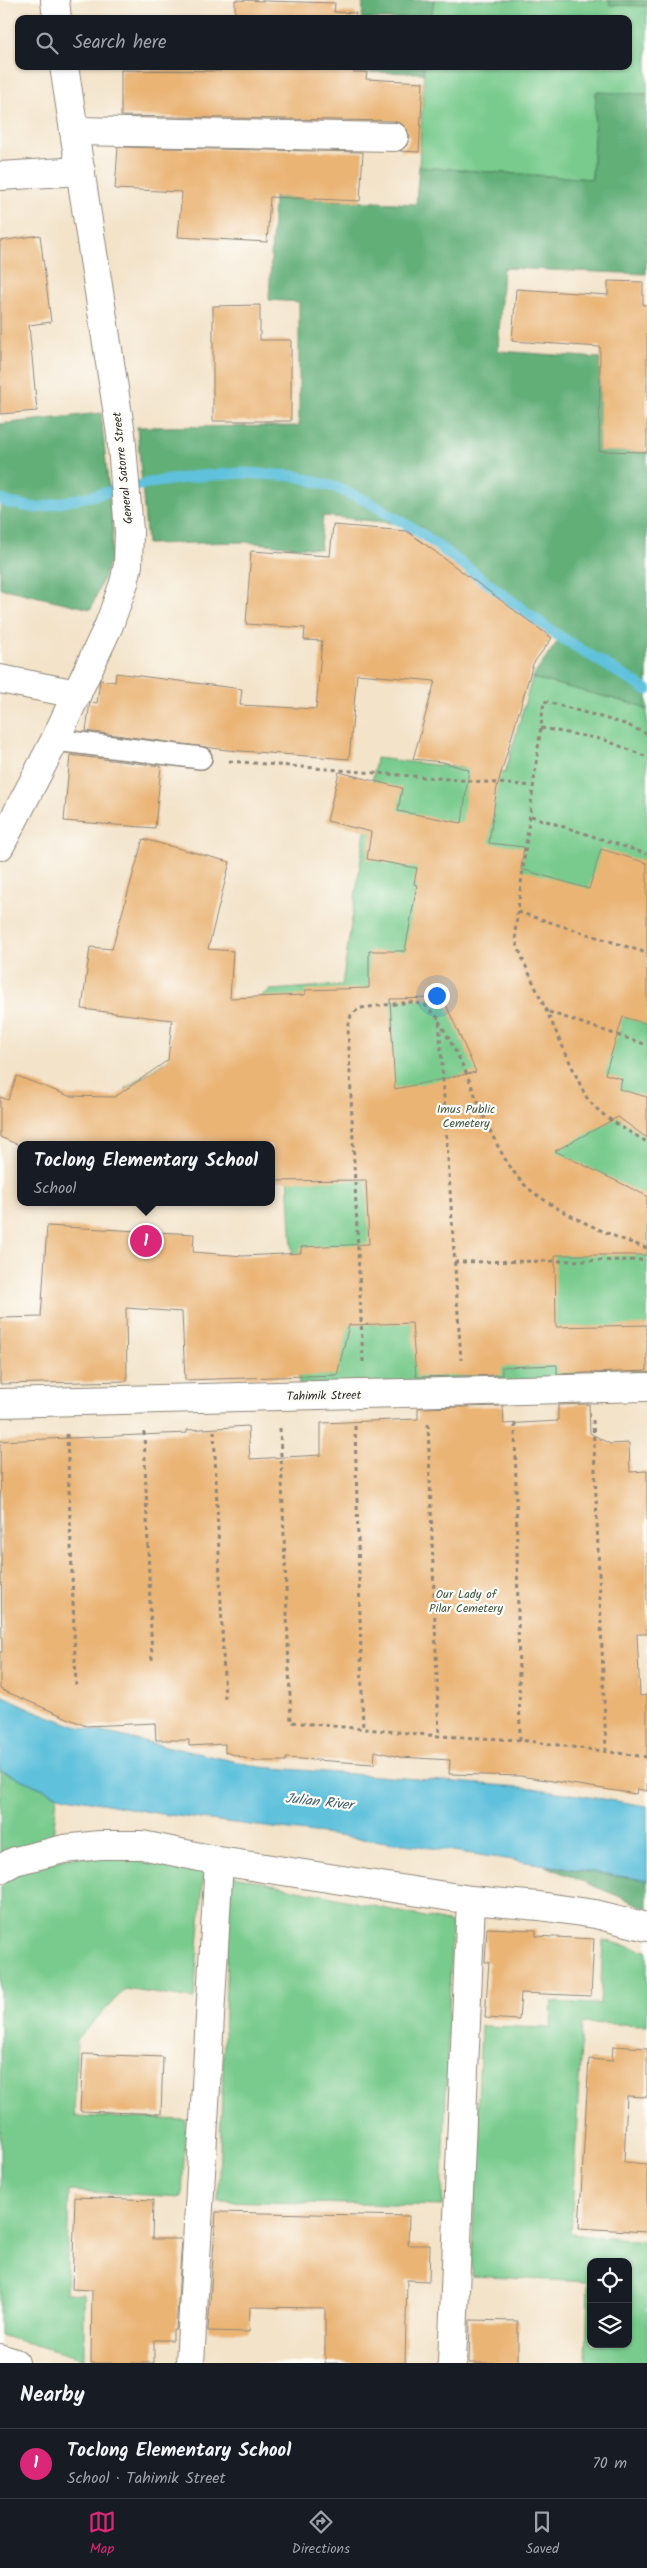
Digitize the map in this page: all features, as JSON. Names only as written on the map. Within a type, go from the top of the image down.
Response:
[{"type":"street","points":[[55,0],[57,15]]},
{"type":"street","name":"General Satorre Street","points":[[0,846],[77,694],[118,602],[128,565],[129,531],[121,434],[65,70]]},
{"type":"street","points":[[74,131],[394,137]]},
{"type":"street","points":[[0,176],[81,171]]},
{"type":"street","points":[[0,679],[77,694]]},
{"type":"street","name":"Tahimik Street","points":[[0,1404],[647,1387]]},
{"type":"street","points":[[0,1869],[16,1861],[54,1851],[100,1845],[142,1845],[219,1861],[471,1900],[539,1906],[595,1914],[647,1927]]},
{"type":"street","points":[[190,2363],[219,1861]]},
{"type":"street","points":[[452,2363],[471,1900]]},
{"type":"street","points":[[0,2358],[15,2363]]},
{"type":"lane","points":[[55,740],[201,758]]},
{"type":"path","points":[[647,734],[625,724],[544,701],[518,912],[517,944],[593,1107],[647,1142]]},
{"type":"path","points":[[541,728],[605,740],[647,757]]},
{"type":"path","points":[[201,758],[534,786]]},
{"type":"path","points":[[531,816],[647,854]]},
{"type":"path","points":[[518,912],[647,953]]},
{"type":"path","points":[[363,1730],[359,1395],[348,1028],[351,1015],[360,1008],[375,1005],[410,1002],[425,1005],[439,1019],[466,1073],[486,1124],[506,1161],[521,1181],[544,1200],[592,1225],[647,1248]]},
{"type":"path","points":[[549,1012],[647,1045]]},
{"type":"path","points":[[439,1019],[463,1392]]},
{"type":"path","points":[[454,1262],[647,1260]]},
{"type":"path","points":[[592,1388],[606,1751]]},
{"type":"path","points":[[514,1390],[520,1740]]},
{"type":"path","points":[[427,1393],[439,1736]]},
{"type":"path","points":[[279,1397],[291,1722],[439,1736],[520,1740],[647,1757]]},
{"type":"path","points":[[213,1398],[225,1701]]},
{"type":"path","points":[[143,1399],[152,1661]]},
{"type":"path","points":[[66,1401],[76,1685]]},
{"type":"green space","points":[[363,0],[434,0],[432,15],[362,15]]},
{"type":"green space","points":[[434,0],[610,0],[610,5],[647,6],[647,94],[597,92],[592,179],[419,167],[424,70],[632,70],[632,15],[432,15]]},
{"type":"green space","points":[[610,0],[647,0],[647,6],[609,5]]},
{"type":"green space","points":[[360,70],[423,70],[423,73],[360,72]]},
{"type":"green space","points":[[596,92],[647,94],[646,274],[503,268],[498,351],[600,358],[599,450],[647,452],[647,710],[637,705],[532,678],[562,635],[421,526],[323,516],[320,549],[245,542],[147,544],[137,427],[299,426],[299,302],[269,300],[274,197],[416,204],[419,167],[592,179]]},
{"type":"green space","points":[[101,413],[113,532],[111,558],[91,609],[0,588],[0,424]]},
{"type":"green space","name":"Imus Public Cemetery","points":[[532,678],[637,705],[647,710],[647,1381],[299,1384],[284,1098],[159,1093],[125,1089],[270,990],[342,985],[376,758],[505,773]]},
{"type":"green space","points":[[0,1770],[57,1795],[53,1838],[0,1858]]},
{"type":"green space","points":[[71,1857],[125,1857],[204,1869],[194,1999],[125,1989],[77,2039],[74,2116],[186,2120],[182,2197],[69,2191],[66,2293],[84,2294],[84,2359],[0,2335],[0,1886],[13,1873]]},
{"type":"green space","points":[[545,1866],[647,1880],[647,1908]]},
{"type":"green space","points":[[230,1875],[452,1923],[442,2206],[218,2201]]},
{"type":"green space","points":[[603,1940],[647,1951],[647,2025],[582,2023],[571,2234],[647,2242],[647,2363],[586,2363],[587,2322],[587,2348],[632,2348],[632,2258],[587,2258],[587,2282],[471,2276],[481,2026],[551,2028],[552,2002],[600,2004]]},
{"type":"water","name":"Julian River","points":[[0,1694],[33,1710],[75,1726],[260,1767],[533,1788],[647,1806],[647,1880],[419,1846],[161,1814],[57,1795],[0,1770]]},
{"type":"building","points":[[235,0],[335,3],[334,12],[356,13],[356,15],[235,15]]},
{"type":"building","points":[[121,70],[353,70],[353,72],[367,72],[366,79],[423,82],[419,152],[400,151],[407,145],[410,137],[407,129],[402,124],[394,121],[121,116]]},
{"type":"building","points":[[118,147],[363,152],[360,201],[270,197],[267,242],[178,237],[182,192],[115,189]]},
{"type":"building","points":[[40,235],[51,322],[29,325],[37,411],[0,414],[0,241]]},
{"type":"building","points":[[608,281],[643,282],[643,305],[647,305],[647,452],[599,451],[600,347],[512,341],[516,289],[608,295]]},
{"type":"building","points":[[260,305],[260,340],[291,340],[291,421],[213,421],[213,306]]},
{"type":"building","points":[[333,525],[407,531],[552,638],[533,664],[497,787],[489,843],[524,847],[521,869],[589,889],[601,849],[647,863],[647,1024],[623,1017],[605,1074],[622,1079],[619,1089],[647,1097],[647,1138],[618,1117],[555,1151],[647,1196],[647,1255],[555,1255],[556,1327],[647,1325],[647,1371],[557,1374],[557,1365],[502,1367],[502,1375],[416,1377],[412,1323],[349,1325],[337,1375],[185,1380],[182,1312],[126,1308],[127,1381],[0,1384],[0,1318],[41,1317],[47,1226],[194,1234],[193,1252],[243,1256],[301,1253],[301,1247],[369,1244],[366,1180],[275,1181],[275,1141],[17,1141],[17,1144],[0,1137],[0,1097],[8,1100],[17,1076],[69,1096],[115,1097],[168,1060],[172,1020],[82,1009],[90,947],[112,949],[143,839],[230,862],[208,949],[233,951],[230,998],[305,995],[305,990],[369,988],[369,951],[405,951],[417,885],[414,884],[417,868],[367,859],[371,832],[327,821],[339,772],[402,788],[398,811],[462,823],[469,770],[443,762],[413,759],[435,681],[357,674],[349,759],[227,750],[86,731],[90,702],[97,703],[100,680],[115,682],[116,673],[242,689],[240,705],[316,709],[322,641],[304,640],[305,628],[246,624],[251,551],[330,556]],"holes":[[[443,998],[476,1072],[395,1089],[390,999]]]},
{"type":"building","points":[[70,755],[161,766],[155,828],[64,821]]},
{"type":"building","name":"Our Lady of Pilar Cemetery","points":[[589,1404],[590,1433],[610,1444],[629,1443],[630,1472],[647,1471],[647,1634],[637,1634],[640,1696],[647,1695],[647,1791],[637,1789],[636,1794],[520,1776],[449,1774],[450,1760],[400,1757],[375,1751],[374,1764],[286,1758],[286,1761],[254,1761],[225,1752],[225,1744],[189,1746],[189,1740],[156,1740],[155,1723],[86,1726],[0,1689],[0,1652],[2,1652],[0,1441],[187,1433],[187,1430],[248,1426],[250,1459],[321,1455],[321,1423],[418,1419],[418,1408],[503,1406],[504,1424],[558,1421],[558,1405]]},
{"type":"building","points":[[487,1928],[536,1930],[536,1936],[594,1939],[591,1996],[521,1993],[519,2020],[485,2018],[489,1962],[485,1962]]},
{"type":"building","points":[[613,2046],[647,2048],[647,2097],[627,2096],[624,2162],[647,2164],[647,2232],[579,2228],[589,2059],[612,2061]]},
{"type":"building","points":[[83,2054],[163,2057],[161,2114],[80,2111]]},
{"type":"building","points":[[75,2197],[153,2200],[152,2239],[182,2239],[176,2330],[173,2330],[173,2340],[154,2340],[154,2363],[91,2363],[92,2290],[72,2289]]},
{"type":"building","points":[[216,2212],[409,2216],[408,2245],[430,2245],[429,2281],[407,2280],[405,2363],[325,2363],[325,2308],[250,2307],[249,2332],[208,2331]]},
{"type":"building","points":[[470,2320],[518,2321],[518,2363],[469,2363]]},
{"type":"waterway","points":[[0,499],[9,503],[37,508],[149,483],[198,476],[243,473],[296,476],[334,487],[367,501],[422,534],[554,633],[647,690]]},
{"type":"place","name":"Toclong Elementary School","points":[[146,1241]]}]
